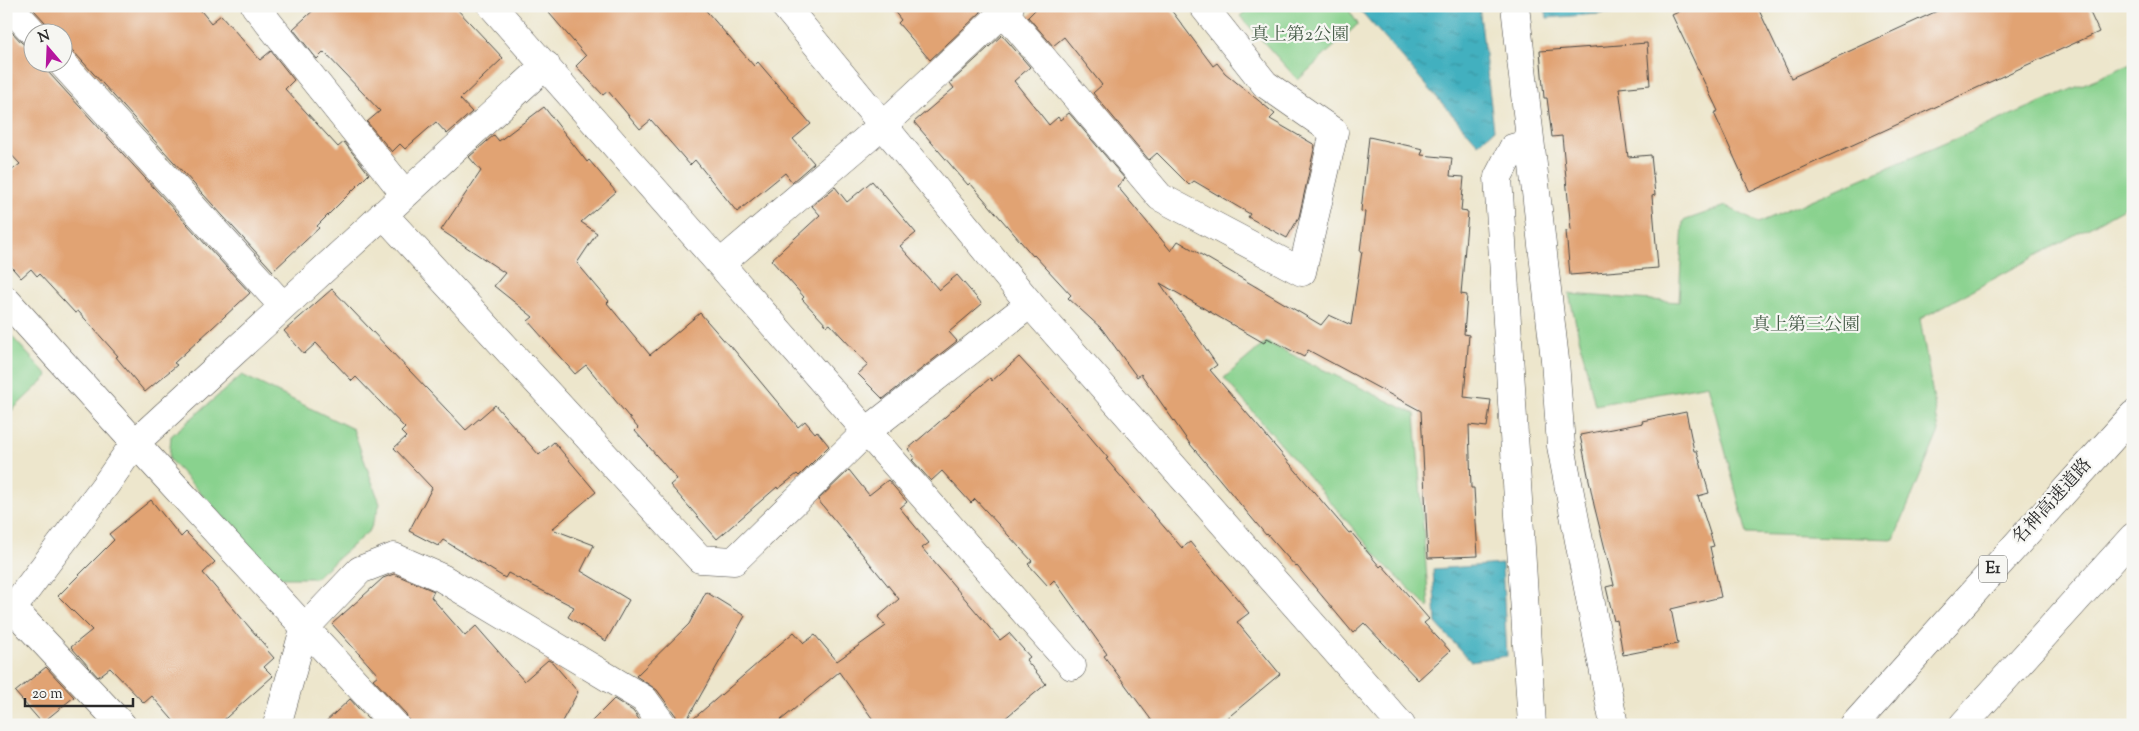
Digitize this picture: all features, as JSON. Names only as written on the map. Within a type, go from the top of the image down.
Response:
[{"type":"main road","points":[[9,6],[24,22]]},
{"type":"main road","points":[[255,6],[405,194]]},
{"type":"main road","points":[[492,6],[546,65],[1072,666]]},
{"type":"main road","points":[[785,6],[1030,304],[1401,725]]},
{"type":"main road","points":[[720,264],[883,125],[1004,8],[1160,197],[1302,272],[1334,132],[1265,84],[1203,6]]},
{"type":"main road","points":[[1515,6],[1555,360],[1561,446],[1614,725]]},
{"type":"main road","points":[[122,725],[10,613],[108,483],[134,444],[546,65]]},
{"type":"main road","points":[[70,72],[283,306]]},
{"type":"main road","points":[[1530,143],[1513,148],[1498,177],[1532,725]]},
{"type":"main road","points":[[383,214],[700,559],[734,561],[867,431],[1030,304]]},
{"type":"main road","points":[[6,300],[134,444],[395,725]]},
{"type":"main road","name":"名神高速道路","points":[[1854,725],[2133,415]]},
{"type":"main road","points":[[1963,725],[2133,538]]},
{"type":"main road","points":[[277,725],[304,629],[360,570],[394,557],[442,578],[644,699],[663,725]]},
{"type":"green space","name":"真上第2公園","points":[[1251,6],[1356,6],[1350,12],[1358,24],[1298,80],[1240,16]]},
{"type":"green space","name":"真上第三公園","points":[[2133,63],[2133,203],[1920,319],[1939,431],[1894,539],[1747,534],[1708,385],[1595,405],[1569,294],[1679,302],[1683,221],[1726,206],[1758,223]]},
{"type":"green space","points":[[6,330],[48,376],[6,416]]},
{"type":"green space","points":[[1266,342],[1415,414],[1429,608],[1382,562],[1224,378]]},
{"type":"green space","points":[[242,375],[353,429],[380,504],[370,530],[315,578],[279,578],[169,459],[171,436]]},
{"type":"water","points":[[1362,6],[1479,6],[1494,130],[1478,144],[1359,9]]},
{"type":"water","points":[[1545,6],[1631,6],[1633,11],[1547,18]]},
{"type":"water","points":[[1502,564],[1507,656],[1470,661],[1436,623],[1433,569]]},
{"type":"building","points":[[37,6],[197,6],[211,23],[221,15],[260,60],[271,51],[294,80],[285,89],[338,147],[344,142],[369,174],[317,226],[319,228],[273,271],[72,51],[72,22],[45,22],[34,10]]},
{"type":"building","points":[[318,6],[454,6],[503,58],[460,99],[472,112],[447,134],[436,122],[405,149],[400,144],[392,152],[367,122],[380,111],[324,52],[317,59],[293,29]]},
{"type":"building","points":[[543,6],[702,6],[754,66],[758,62],[811,124],[793,139],[814,163],[792,182],[785,173],[737,212],[695,160],[690,165],[651,120],[640,129],[608,91],[603,95],[576,66],[586,56]]},
{"type":"building","points":[[890,6],[977,6],[981,12],[930,60],[898,23],[901,20]]},
{"type":"building","points":[[1039,6],[1168,6],[1213,66],[1217,63],[1225,73],[1275,114],[1270,119],[1315,145],[1299,217],[1287,238],[1248,217],[1250,214],[1194,181],[1189,185],[1157,153],[1149,160],[1093,93],[1102,85],[1064,37],[1053,46],[1028,17]]},
{"type":"building","points":[[1691,6],[1757,6],[1791,78],[1948,6],[2087,6],[2099,32],[1750,192],[1714,113],[1718,111],[1672,15]]},
{"type":"building","points":[[12,32],[22,43],[22,72],[49,72],[250,293],[174,363],[177,365],[145,392],[116,357],[118,356],[78,311],[75,313],[39,274],[37,276],[31,269],[21,278],[6,261],[6,175],[20,164],[6,149],[6,39]]},
{"type":"building","points":[[1002,35],[1030,67],[1014,81],[1049,125],[1058,117],[1060,120],[1069,113],[1125,179],[1117,186],[1171,251],[1178,241],[1321,325],[1329,315],[1351,325],[1362,251],[1360,251],[1365,212],[1361,211],[1369,137],[1423,149],[1421,155],[1452,158],[1450,176],[1464,177],[1461,211],[1468,212],[1461,294],[1467,295],[1464,334],[1469,335],[1464,397],[1491,400],[1487,427],[1469,425],[1471,488],[1474,488],[1478,556],[1428,558],[1421,411],[1308,350],[1304,357],[1267,338],[1264,343],[1160,283],[1217,365],[1210,370],[1349,533],[1351,532],[1380,567],[1382,565],[1429,619],[1424,623],[1450,651],[1418,680],[1364,623],[1353,633],[1297,566],[1266,535],[1190,444],[1141,374],[1137,377],[1102,329],[1068,298],[1071,295],[1033,256],[970,183],[968,185],[914,122],[954,88],[950,83]]},
{"type":"building","points":[[1647,43],[1650,85],[1619,88],[1628,157],[1651,155],[1655,195],[1652,196],[1658,268],[1570,275],[1566,231],[1571,230],[1562,136],[1552,137],[1547,98],[1544,98],[1540,51]]},
{"type":"building","points":[[544,107],[587,162],[589,160],[616,192],[581,222],[597,233],[577,263],[650,355],[700,313],[730,345],[798,427],[805,421],[815,433],[817,431],[829,446],[799,476],[797,474],[778,489],[777,487],[717,539],[670,485],[677,479],[635,431],[638,428],[586,365],[575,374],[528,321],[533,317],[494,286],[505,273],[441,230],[481,171],[469,157],[494,135],[499,141]]},
{"type":"building","points":[[872,181],[916,233],[900,246],[939,290],[957,275],[982,304],[949,332],[957,341],[883,399],[858,374],[868,365],[830,324],[827,326],[802,299],[804,297],[771,260],[820,215],[812,206],[835,187],[847,202]]},
{"type":"building","points":[[332,289],[466,430],[495,405],[539,455],[554,442],[596,492],[552,529],[594,545],[581,571],[629,600],[606,641],[568,617],[574,607],[508,573],[505,578],[443,540],[438,546],[409,531],[432,488],[394,448],[406,437],[401,432],[405,428],[356,377],[352,381],[316,343],[304,354],[284,331]]},
{"type":"building","points":[[1019,357],[1064,406],[1108,458],[1106,459],[1182,548],[1190,542],[1249,613],[1237,622],[1280,674],[1219,725],[1155,725],[1104,656],[1107,654],[1054,580],[1048,586],[1028,564],[1032,561],[975,499],[971,503],[942,471],[931,481],[912,460],[915,458],[908,449],[990,378],[992,381]]},
{"type":"building","points":[[1686,412],[1694,451],[1697,451],[1709,493],[1698,496],[1714,546],[1710,547],[1721,597],[1671,609],[1678,644],[1623,655],[1617,620],[1614,621],[1606,587],[1614,585],[1594,505],[1580,435],[1643,423],[1642,421]]},
{"type":"building","points":[[849,470],[869,495],[888,480],[907,502],[900,508],[929,543],[922,548],[1000,640],[1009,633],[1030,657],[1026,660],[1046,684],[997,725],[877,725],[839,672],[775,725],[686,725],[794,632],[804,643],[815,635],[837,661],[886,626],[878,617],[899,599],[818,500]]},
{"type":"building","points":[[151,500],[181,537],[186,532],[215,562],[203,573],[274,658],[264,667],[273,676],[218,725],[177,725],[152,696],[144,703],[110,668],[98,677],[71,647],[92,630],[58,596],[114,540],[109,534]]},
{"type":"building","points":[[394,574],[434,591],[431,597],[465,636],[476,626],[524,681],[548,660],[552,662],[578,692],[560,725],[410,725],[406,714],[373,679],[378,675],[332,624],[383,578]]},
{"type":"building","points":[[706,592],[745,616],[684,725],[678,725],[676,716],[657,690],[636,676],[689,624]]},
{"type":"building","points":[[46,667],[74,697],[42,723],[15,692]]},
{"type":"building","points":[[350,699],[373,725],[322,725]]},
{"type":"building","points":[[614,699],[633,711],[643,725],[588,725]]}]
